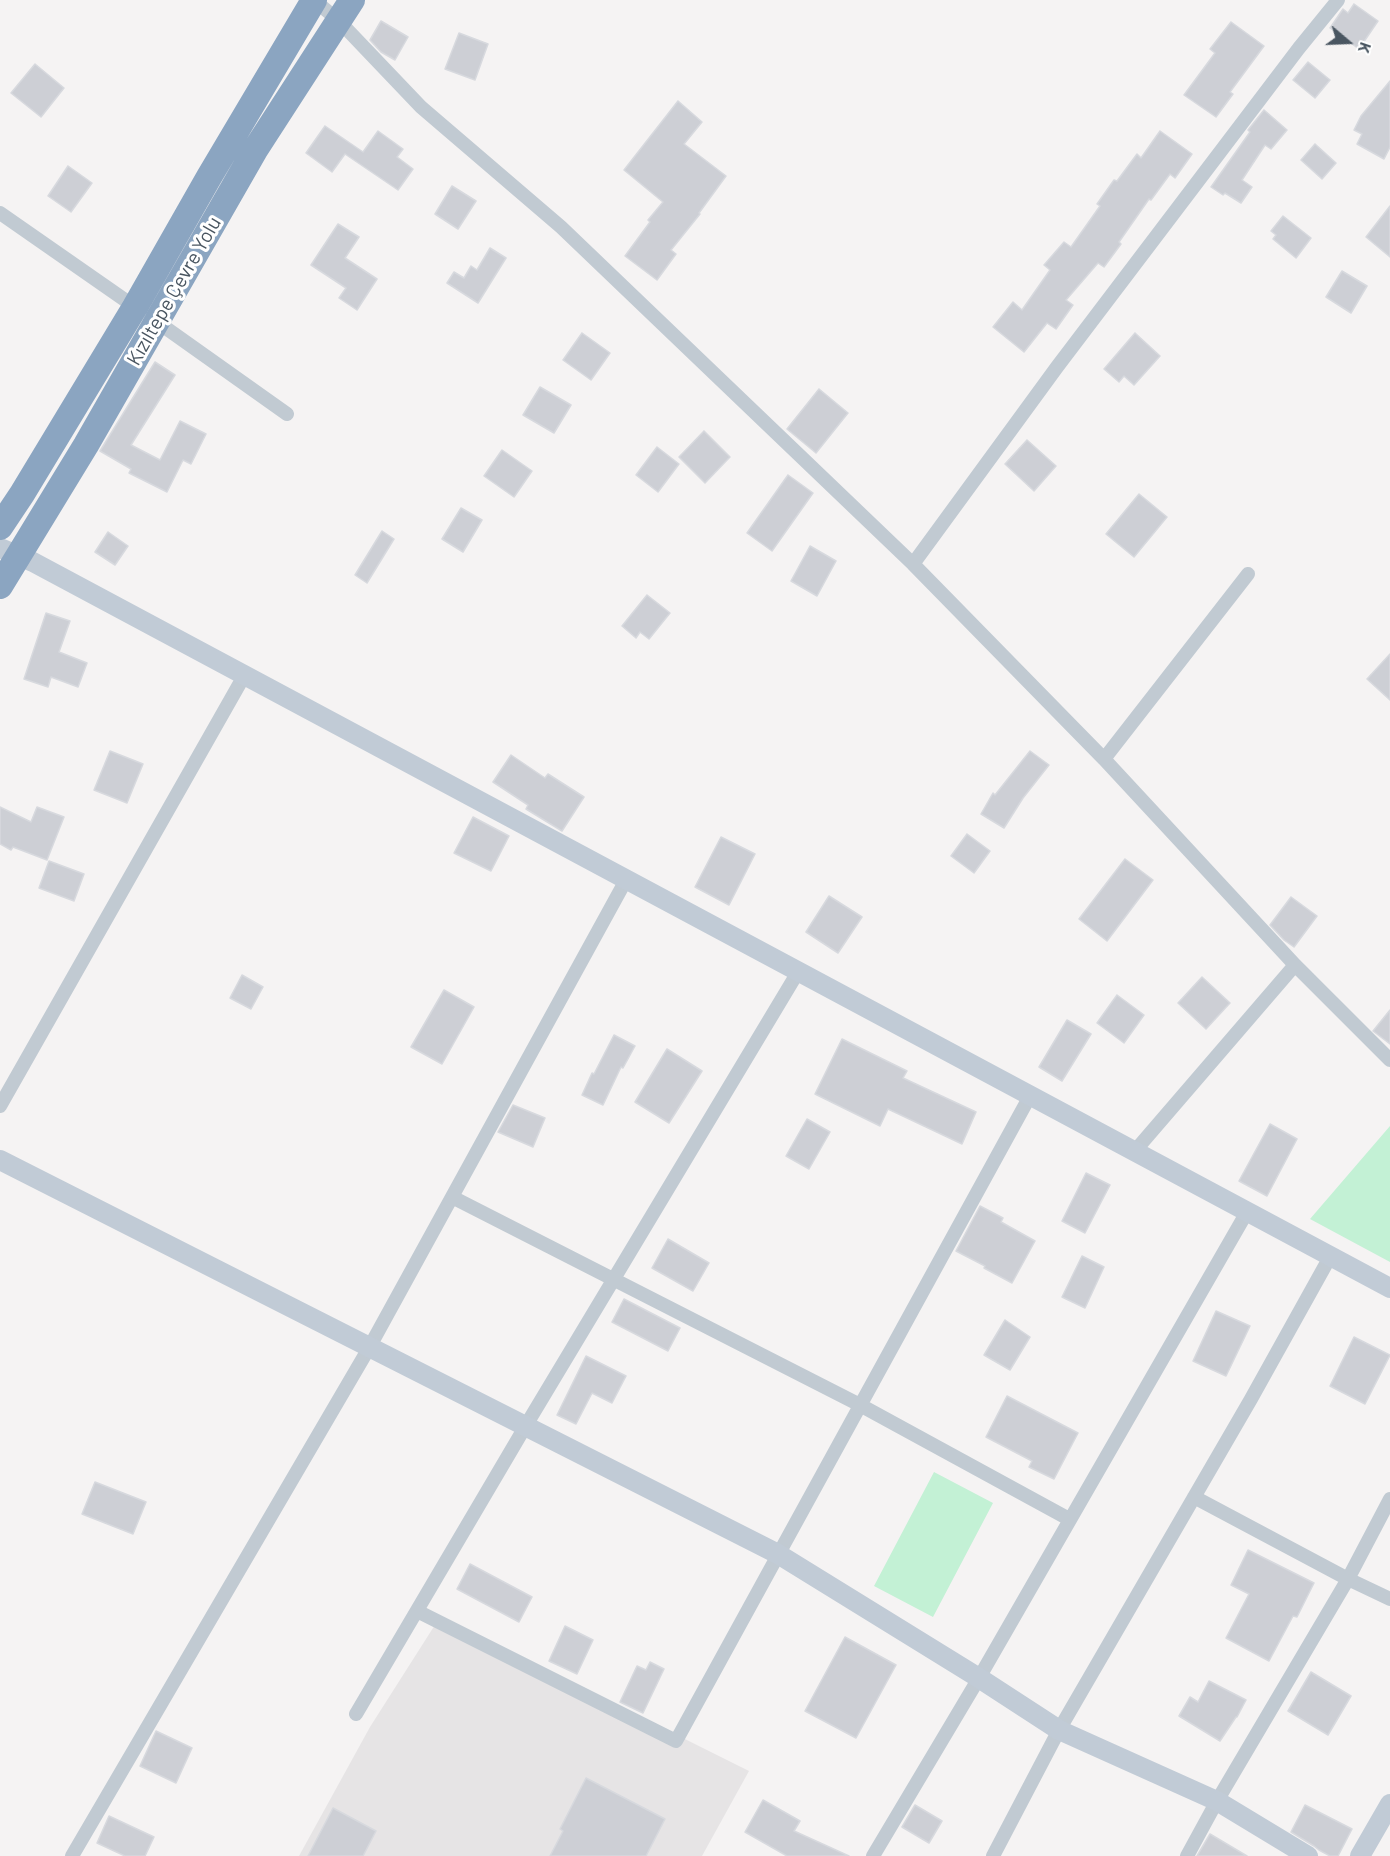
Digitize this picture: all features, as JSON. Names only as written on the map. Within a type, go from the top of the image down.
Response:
[{"type":"highway","name":"Kızıltepe Çevre Yolu","points":[[0,586],[9,552],[86,445],[209,177],[314,0]]},
{"type":"highway","name":"Kızıltepe Çevre Yolu","points":[[0,526],[146,314],[346,11]]},
{"type":"street","points":[[314,0],[346,11],[421,107],[561,227],[913,564],[1104,759],[1295,965],[1390,1060]]},
{"type":"street","points":[[913,564],[1064,358],[1338,0]]},
{"type":"street","points":[[0,213],[287,414]]},
{"type":"street","points":[[9,552],[33,562],[1390,1288]]},
{"type":"street","points":[[1104,759],[1248,574]]},
{"type":"street","points":[[0,1106],[244,676]]},
{"type":"street","points":[[72,1856],[369,1348],[626,880]]},
{"type":"street","points":[[1134,1152],[1295,965]]},
{"type":"street","points":[[356,1714],[798,972]]},
{"type":"street","points":[[417,1611],[676,1740],[1030,1096]]},
{"type":"street","points":[[0,1160],[778,1554],[1059,1730],[1217,1801],[1308,1856]]},
{"type":"street","points":[[452,1197],[860,1405],[1069,1520]]},
{"type":"street","points":[[873,1856],[979,1678],[1246,1212]]},
{"type":"street","points":[[993,1856],[1059,1730],[1251,1399],[1330,1257]]},
{"type":"street","points":[[1194,1497],[1390,1599]]},
{"type":"street","points":[[1187,1856],[1348,1579],[1390,1499]]},
{"type":"street","points":[[1360,1856],[1390,1804]]},
{"type":"shaded area","points":[[440,1617],[749,1771],[702,1856],[299,1856],[370,1727]]},
{"type":"green space","points":[[1390,1126],[1390,1262],[1310,1219]]},
{"type":"green space","points":[[934,1472],[993,1503],[933,1617],[874,1586]]},
{"type":"building","points":[[1354,4],[1378,21],[1359,49],[1330,28],[1343,9],[1348,13]]},
{"type":"building","points":[[381,21],[408,37],[395,60],[381,52],[370,40]]},
{"type":"building","points":[[1231,22],[1264,46],[1230,92],[1233,94],[1216,117],[1184,95],[1215,53],[1210,49]]},
{"type":"building","points":[[459,33],[488,44],[475,80],[445,69]]},
{"type":"building","points":[[1308,62],[1330,80],[1315,98],[1293,80]]},
{"type":"building","points":[[35,64],[64,88],[41,117],[11,93]]},
{"type":"building","points":[[1390,81],[1390,147],[1384,159],[1357,144],[1362,134],[1354,130],[1361,116]]},
{"type":"building","points":[[678,101],[702,122],[684,144],[726,176],[700,214],[671,250],[676,254],[657,280],[625,256],[650,222],[648,220],[663,202],[624,170]]},
{"type":"building","points":[[1264,110],[1287,130],[1271,149],[1265,145],[1242,180],[1252,187],[1241,203],[1211,187],[1250,132],[1248,130]]},
{"type":"building","points":[[325,126],[363,152],[378,131],[403,149],[397,157],[413,169],[398,190],[345,154],[332,172],[306,153]]},
{"type":"building","points":[[1160,131],[1192,154],[1175,178],[1170,174],[1151,200],[1149,199],[1104,267],[1098,263],[1066,300],[1073,305],[1056,329],[1047,323],[1024,352],[993,327],[1013,302],[1022,310],[1050,270],[1044,265],[1064,242],[1071,247],[1100,206],[1097,204],[1114,180],[1117,181],[1137,154],[1141,158]]},
{"type":"building","points":[[1315,144],[1336,163],[1322,179],[1301,160]]},
{"type":"building","points":[[68,166],[92,183],[71,212],[48,196]]},
{"type":"building","points":[[452,186],[476,201],[458,229],[435,214]]},
{"type":"building","points":[[1390,206],[1390,257],[1366,237]]},
{"type":"building","points":[[1283,216],[1311,238],[1296,258],[1273,239],[1276,235],[1271,231]]},
{"type":"building","points":[[338,224],[359,237],[345,258],[377,279],[357,310],[339,298],[346,288],[311,265]]},
{"type":"building","points":[[490,248],[506,258],[478,303],[447,283],[454,272],[464,278],[471,266],[477,270]]},
{"type":"building","points":[[1342,271],[1367,286],[1351,313],[1326,297]]},
{"type":"building","points":[[582,333],[610,353],[591,380],[563,360]]},
{"type":"building","points":[[1135,333],[1160,356],[1134,385],[1124,376],[1119,382],[1104,369]]},
{"type":"building","points":[[155,362],[175,375],[131,445],[160,460],[180,421],[206,434],[191,464],[183,460],[167,492],[129,473],[131,469],[100,451]]},
{"type":"building","points":[[540,387],[571,405],[554,433],[523,415]]},
{"type":"building","points":[[819,389],[848,413],[816,453],[787,429]]},
{"type":"building","points":[[704,431],[730,457],[705,483],[679,457]]},
{"type":"building","points":[[1027,440],[1056,466],[1034,491],[1005,464]]},
{"type":"building","points":[[657,447],[679,464],[658,492],[636,475]]},
{"type":"building","points":[[502,450],[532,471],[514,497],[484,476]]},
{"type":"building","points":[[788,475],[813,493],[772,551],[747,533]]},
{"type":"building","points":[[1139,494],[1167,517],[1134,557],[1106,534]]},
{"type":"building","points":[[461,508],[482,520],[463,552],[442,539]]},
{"type":"building","points":[[382,531],[394,539],[367,583],[355,575]]},
{"type":"building","points":[[108,532],[128,546],[115,565],[95,552]]},
{"type":"building","points":[[810,546],[836,561],[817,596],[791,581]]},
{"type":"building","points":[[647,595],[670,613],[649,639],[640,632],[636,638],[622,626]]},
{"type":"building","points":[[46,613],[70,621],[59,652],[87,663],[78,687],[51,677],[48,687],[24,679]]},
{"type":"building","points":[[1390,654],[1390,700],[1367,679]]},
{"type":"building","points":[[110,751],[143,764],[127,803],[94,790]]},
{"type":"building","points":[[1030,751],[1049,765],[1023,798],[1004,828],[981,814],[993,793],[995,795]]},
{"type":"building","points":[[511,755],[545,778],[548,774],[584,797],[562,831],[526,809],[528,805],[493,782]]},
{"type":"building","points":[[0,807],[31,822],[37,807],[64,817],[47,860],[13,847],[11,850],[0,844]]},
{"type":"building","points":[[473,817],[509,836],[491,871],[454,853]]},
{"type":"building","points":[[967,834],[990,851],[974,873],[951,856]]},
{"type":"building","points":[[721,837],[755,854],[729,905],[695,887]]},
{"type":"building","points":[[1125,859],[1153,880],[1107,941],[1079,919]]},
{"type":"building","points":[[49,861],[84,874],[74,901],[39,888]]},
{"type":"building","points":[[829,896],[862,917],[838,953],[806,932]]},
{"type":"building","points":[[1291,897],[1317,916],[1294,947],[1270,925]]},
{"type":"building","points":[[242,975],[263,987],[251,1009],[230,998]]},
{"type":"building","points":[[1202,977],[1230,1003],[1206,1029],[1178,1003]]},
{"type":"building","points":[[444,990],[474,1007],[442,1064],[411,1047]]},
{"type":"building","points":[[1117,995],[1144,1015],[1124,1043],[1097,1023]]},
{"type":"building","points":[[1390,1010],[1390,1044],[1373,1031]]},
{"type":"building","points":[[1067,1020],[1091,1034],[1062,1081],[1039,1067]]},
{"type":"building","points":[[614,1035],[635,1046],[623,1068],[621,1067],[603,1105],[582,1095]]},
{"type":"building","points":[[842,1039],[907,1071],[903,1078],[976,1112],[962,1144],[888,1109],[880,1126],[815,1094]]},
{"type":"building","points":[[667,1049],[702,1071],[669,1123],[635,1102]]},
{"type":"building","points":[[513,1105],[545,1118],[533,1147],[498,1132]]},
{"type":"building","points":[[807,1119],[830,1132],[809,1169],[786,1156]]},
{"type":"building","points":[[1270,1124],[1297,1139],[1267,1196],[1239,1181]]},
{"type":"building","points":[[1086,1173],[1110,1185],[1085,1233],[1062,1221]]},
{"type":"building","points":[[980,1206],[1003,1218],[1001,1222],[1035,1241],[1012,1283],[956,1251]]},
{"type":"building","points":[[668,1239],[709,1263],[693,1291],[652,1268]]},
{"type":"building","points":[[1082,1256],[1104,1267],[1085,1308],[1062,1297]]},
{"type":"building","points":[[624,1299],[680,1328],[668,1351],[612,1322]]},
{"type":"building","points":[[1216,1311],[1250,1326],[1226,1376],[1193,1361]]},
{"type":"building","points":[[1005,1320],[1030,1337],[1010,1370],[984,1355]]},
{"type":"building","points":[[1354,1337],[1390,1355],[1365,1404],[1330,1386]]},
{"type":"building","points":[[586,1356],[626,1376],[612,1403],[592,1393],[576,1424],[557,1415]]},
{"type":"building","points":[[1007,1396],[1078,1433],[1054,1479],[1029,1467],[1032,1461],[986,1437]]},
{"type":"building","points":[[95,1482],[146,1502],[133,1534],[82,1514]]},
{"type":"building","points":[[1248,1550],[1314,1583],[1297,1617],[1293,1616],[1269,1661],[1226,1638],[1249,1594],[1231,1585]]},
{"type":"building","points":[[470,1564],[532,1597],[519,1622],[457,1589]]},
{"type":"building","points":[[565,1626],[593,1640],[577,1674],[549,1661]]},
{"type":"building","points":[[845,1637],[896,1665],[856,1738],[805,1711]]},
{"type":"building","points":[[650,1662],[664,1669],[643,1713],[620,1702],[637,1666],[646,1670]]},
{"type":"building","points":[[1311,1672],[1351,1696],[1328,1735],[1288,1711]]},
{"type":"building","points":[[1209,1681],[1246,1700],[1220,1741],[1179,1716],[1190,1697],[1198,1702]]},
{"type":"building","points":[[156,1731],[192,1748],[176,1783],[140,1766]]},
{"type":"building","points":[[586,1778],[665,1819],[646,1856],[550,1856],[563,1831],[560,1829]]},
{"type":"building","points":[[763,1800],[800,1821],[794,1831],[849,1856],[787,1856],[745,1832]]},
{"type":"building","points":[[915,1805],[942,1821],[929,1843],[902,1827]]},
{"type":"building","points":[[1305,1805],[1352,1829],[1338,1856],[1330,1856],[1291,1832]]},
{"type":"building","points":[[333,1808],[376,1831],[363,1856],[308,1856]]},
{"type":"building","points":[[109,1816],[154,1837],[145,1856],[125,1856],[97,1843]]},
{"type":"building","points":[[1210,1834],[1247,1856],[1197,1856]]}]
